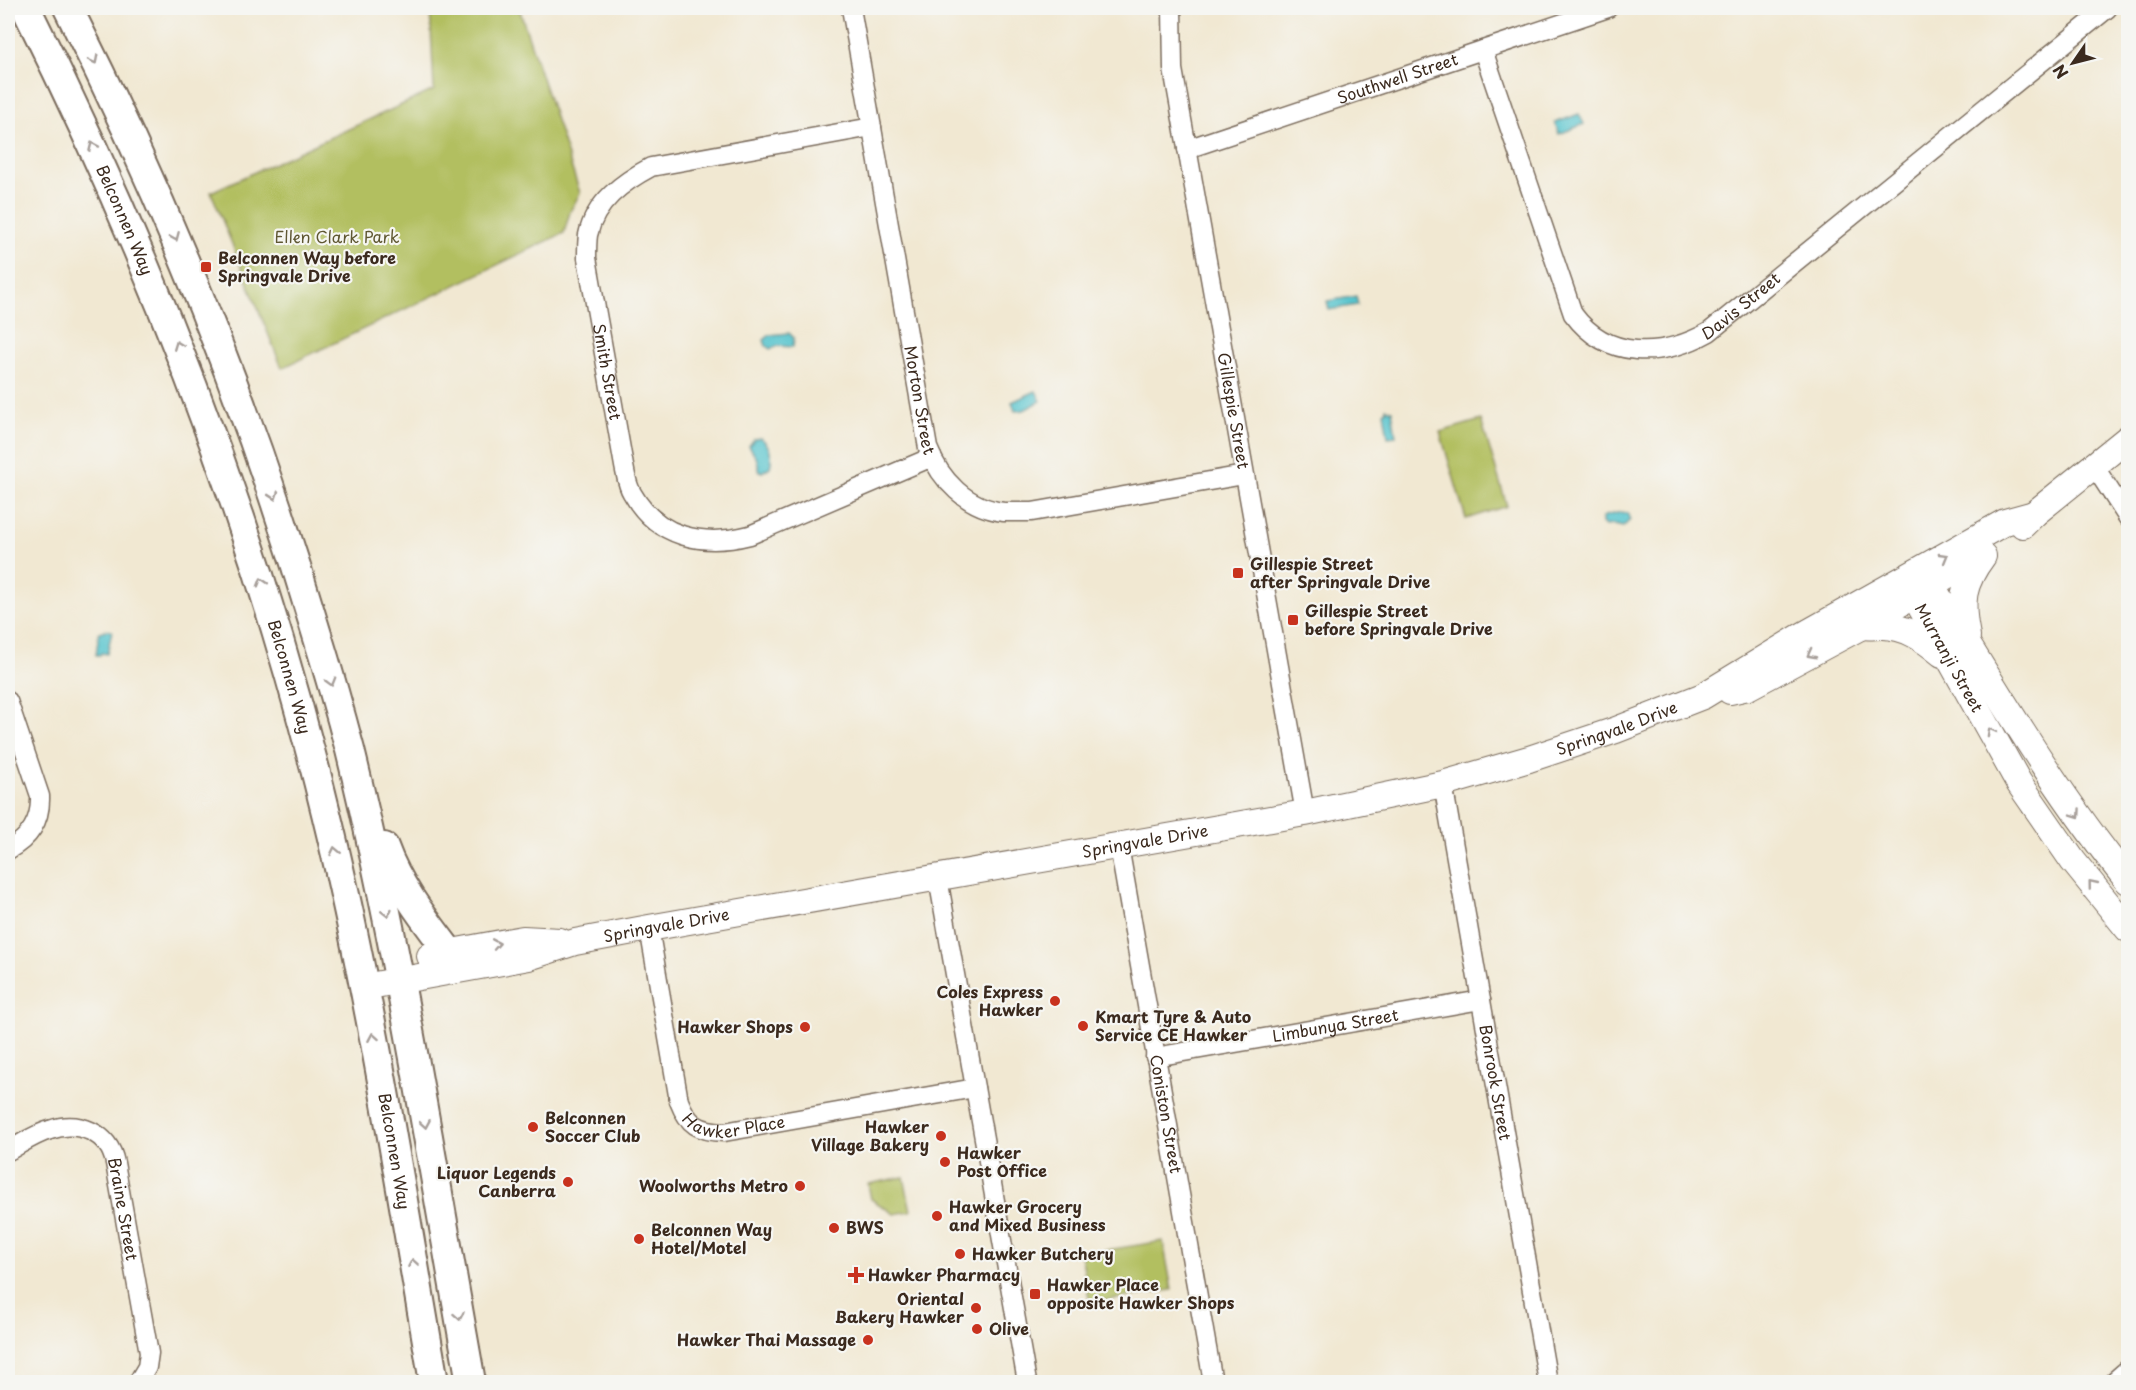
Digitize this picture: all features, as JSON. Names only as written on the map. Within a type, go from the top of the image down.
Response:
[{"type":"main road","name":"Belconnen Way","points":[[26,8],[75,106],[162,304],[204,412],[253,554],[292,685],[327,814],[362,978],[434,1383]]},
{"type":"main road","points":[[68,8],[109,89],[150,180],[198,291],[236,388],[289,539],[350,749],[392,869],[450,953]]},
{"type":"main road","name":"Springvale Drive","points":[[362,978],[399,971],[529,957],[575,942],[649,928],[1305,813],[1443,784],[1529,759],[1616,730],[1703,696],[1800,637],[1919,585],[1985,553],[2014,535],[2034,514],[2128,438]]},
{"type":"main road","points":[[223,467],[259,453]]},
{"type":"main road","name":"Springvale Drive","points":[[1703,696],[1748,687],[1862,626],[2005,522],[2034,514]]},
{"type":"main road","points":[[1862,626],[1883,626],[1907,631],[1960,653],[1964,623],[1963,591],[1970,572],[1985,553]]},
{"type":"main road","name":"Murranji Street","points":[[1919,585],[1960,653],[2044,766],[2097,843],[2128,881]]},
{"type":"main road","name":"Murranji Street","points":[[1960,653],[2019,783],[2073,861],[2128,929]]},
{"type":"main road","points":[[350,749],[399,971],[471,1383]]},
{"type":"main road","name":"Springvale Drive","points":[[399,971],[450,953],[523,939],[575,942]]},
{"type":"street","name":"Morton Street","points":[[851,8],[926,436],[932,458],[945,480],[964,497],[989,508],[1003,512],[1032,512],[1244,475]]},
{"type":"street","name":"Gillespie Street","points":[[1172,8],[1172,63],[1305,813]]},
{"type":"street","name":"Southwell Street","points":[[1187,149],[1608,8]]},
{"type":"street","name":"Davis Street","points":[[1483,50],[1573,314],[1580,324],[1600,340],[1624,349],[1652,351],[1695,340],[1708,332],[2108,8]]},
{"type":"street","name":"Smith Street","points":[[872,127],[651,167],[626,180],[598,210],[588,234],[587,258],[624,466],[631,491],[649,518],[678,534],[705,540],[750,535],[932,458]]},
{"type":"street","points":[[2094,466],[2128,518]]},
{"type":"street","points":[[8,701],[40,796],[40,809],[36,823],[28,835],[8,850]]},
{"type":"street","name":"Bonrook Street","points":[[1443,784],[1548,1383]]},
{"type":"street","name":"Coniston Street","points":[[1119,846],[1213,1383]]},
{"type":"street","points":[[938,878],[1027,1383]]},
{"type":"street","name":"Hawker Place","points":[[649,928],[679,1101],[684,1115],[694,1125],[708,1131],[724,1132],[975,1088]]},
{"type":"street","name":"Limbunya Street","points":[[1155,1057],[1481,1000]]},
{"type":"street","name":"Braine Street","points":[[8,1151],[49,1130],[68,1126],[93,1131],[106,1140],[114,1154],[148,1353],[147,1367],[138,1383]]},
{"type":"street","points":[[2112,1383],[2128,1369]]},
{"type":"green space","name":"Ellen Clark Park","points":[[430,8],[519,8],[580,193],[570,212],[564,233],[282,368],[211,192],[434,90]]},
{"type":"green space","points":[[1481,420],[1507,506],[1466,519],[1440,432]]},
{"type":"green space","points":[[904,1177],[911,1211],[894,1214],[871,1199],[868,1184]]},
{"type":"green space","points":[[1163,1241],[1172,1290],[1090,1303],[1081,1254]]},
{"type":"water","points":[[1579,114],[1584,124],[1559,134],[1555,123]]},
{"type":"water","points":[[1356,296],[1358,305],[1329,310],[1327,301]]},
{"type":"water","points":[[789,333],[794,338],[793,347],[777,346],[770,349],[766,346],[764,340],[770,335]]},
{"type":"water","points":[[1036,391],[1041,401],[1024,410],[1015,411],[1012,402]]},
{"type":"water","points":[[1386,408],[1392,410],[1396,436],[1388,437],[1384,412]]},
{"type":"water","points":[[761,438],[769,448],[771,459],[770,467],[762,472],[749,446],[754,439]]},
{"type":"water","points":[[1621,512],[1627,513],[1630,520],[1623,527],[1605,526],[1602,523],[1602,518],[1605,516]]},
{"type":"water","points":[[112,631],[107,654],[96,655],[99,632]]},
{"type":"place","name":"Belconnen Way before Springvale Drive","points":[[206,267]]},
{"type":"place","name":"Gillespie Street after Springvale Drive","points":[[1238,573]]},
{"type":"place","name":"Gillespie Street before Springvale Drive","points":[[1293,620]]},
{"type":"place","name":"Coles Express Hawker","points":[[1055,1001]]},
{"type":"place","name":"Kmart Tyre & Auto Service CE Hawker","points":[[1083,1026]]},
{"type":"place","name":"Hawker Shops","points":[[805,1027]]},
{"type":"place","name":"Belconnen Soccer Club","points":[[533,1127]]},
{"type":"place","name":"Hawker Village Bakery","points":[[941,1136]]},
{"type":"place","name":"Hawker Post Office","points":[[945,1162]]},
{"type":"place","name":"Liquor Legends Canberra","points":[[568,1182]]},
{"type":"place","name":"Woolworths Metro","points":[[800,1186]]},
{"type":"place","name":"Hawker Grocery and Mixed Business","points":[[937,1216]]},
{"type":"place","name":"BWS","points":[[834,1228]]},
{"type":"place","name":"Belconnen Way Hotel/Motel","points":[[639,1239]]},
{"type":"place","name":"Hawker Butchery","points":[[960,1254]]},
{"type":"place","name":"Hawker Pharmacy","points":[[856,1275]]},
{"type":"place","name":"Hawker Place opposite Hawker Shops","points":[[1035,1294]]},
{"type":"place","name":"Oriental Bakery Hawker","points":[[976,1308]]},
{"type":"place","name":"Olive","points":[[977,1329]]},
{"type":"place","name":"Hawker Thai Massage","points":[[868,1340]]}]
